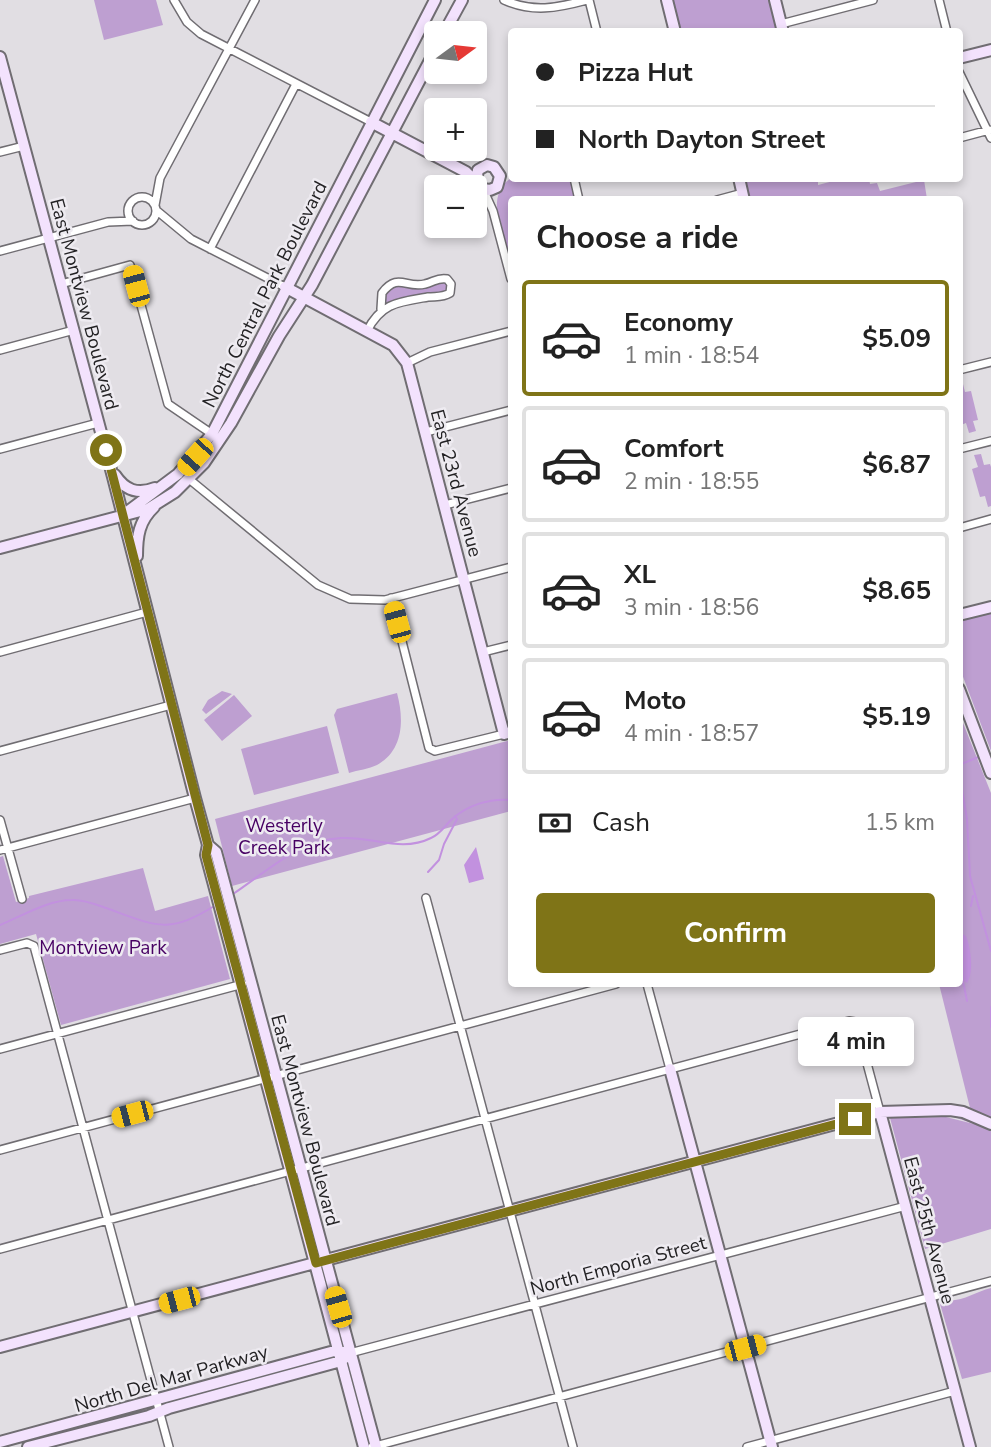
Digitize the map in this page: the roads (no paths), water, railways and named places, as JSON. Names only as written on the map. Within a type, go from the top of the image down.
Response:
[{"type":"street","points":[[174,0],[181,14],[194,28],[469,175]]},
{"type":"street","points":[[108,222],[136,198],[141,197],[160,178],[255,0]]},
{"type":"street","name":"North Central Park Boulevard","points":[[123,514],[170,481],[195,457],[212,434],[285,287],[435,0]]},
{"type":"street","points":[[451,21],[462,0]]},
{"type":"street","points":[[504,0],[538,9],[561,7],[588,0],[596,28]]},
{"type":"street","points":[[667,0],[674,28]]},
{"type":"street","points":[[775,0],[782,28],[873,0]]},
{"type":"street","points":[[939,0],[946,28]]},
{"type":"street","points":[[963,57],[991,50]]},
{"type":"street","name":"East Montview Boulevard","points":[[0,57],[123,514],[208,845],[206,855],[226,909],[343,1355],[372,1447]]},
{"type":"street","name":"North Central Park Boulevard","points":[[123,514],[134,513],[159,503],[189,479],[210,455],[312,285],[424,72]]},
{"type":"street","points":[[963,80],[991,138]]},
{"type":"street","points":[[210,248],[296,84]]},
{"type":"street","points":[[963,137],[989,130]]},
{"type":"street","points":[[0,152],[24,146]]},
{"type":"street","points":[[452,165],[480,168],[487,165],[508,172]]},
{"type":"street","points":[[476,175],[480,168]]},
{"type":"street","points":[[493,211],[500,176],[497,170]]},
{"type":"street","points":[[487,189],[490,190],[508,176]]},
{"type":"street","points":[[148,224],[152,220],[160,178]]},
{"type":"street","points":[[141,197],[151,201],[175,228],[393,345],[407,363],[430,352],[508,332]]},
{"type":"street","points":[[487,200],[493,211],[508,268]]},
{"type":"street","points":[[129,206],[129,217],[133,221]]},
{"type":"street","points":[[0,251],[108,222],[133,221],[143,225],[175,228]]},
{"type":"street","points":[[61,284],[130,265],[168,404],[212,434]]},
{"type":"street","points":[[367,331],[381,309],[444,296],[450,293],[451,284],[444,278],[420,285],[401,281],[394,283],[382,293],[381,309]]},
{"type":"street","points":[[0,350],[74,330]]},
{"type":"street","points":[[963,369],[991,362]]},
{"type":"street","name":"East 23rd Avenue","points":[[407,363],[483,652],[508,733]]},
{"type":"street","points":[[426,432],[508,411]]},
{"type":"street","points":[[0,449],[98,423]]},
{"type":"street","points":[[963,448],[991,441]]},
{"type":"street","points":[[110,467],[121,483],[132,491],[150,491],[170,481]]},
{"type":"street","points":[[189,479],[327,591],[362,601],[391,598],[508,568]]},
{"type":"street","points":[[445,505],[508,489]]},
{"type":"street","points":[[136,566],[137,539],[142,521],[159,503]]},
{"type":"street","points":[[0,548],[123,514]]},
{"type":"street","points":[[963,526],[991,519]]},
{"type":"street","points":[[391,598],[428,745],[435,751],[508,733]]},
{"type":"street","points":[[963,614],[991,607]]},
{"type":"street","points":[[0,652],[147,612]]},
{"type":"street","points":[[483,652],[508,646]]},
{"type":"street","points":[[963,700],[991,773]]},
{"type":"street","points":[[0,751],[171,705]]},
{"type":"street","points":[[4,849],[195,798]]},
{"type":"street","points":[[0,820],[4,849],[22,899]]},
{"type":"street","points":[[426,898],[573,1447]]},
{"type":"street","points":[[0,950],[31,943],[34,946],[169,1447]]},
{"type":"street","points":[[0,1049],[245,983]]},
{"type":"street","points":[[0,1150],[606,987]]},
{"type":"street","points":[[648,987],[771,1444]]},
{"type":"street","name":"East 25th Avenue","points":[[670,1069],[847,1021],[855,1022],[970,1447]]},
{"type":"street","points":[[0,1249],[670,1069]]},
{"type":"street","points":[[0,1347],[880,1112],[949,1110],[962,1112],[991,1124]]},
{"type":"street","name":"North Emporia Street","points":[[343,1355],[906,1206]]},
{"type":"street","points":[[372,1447],[991,1281]]},
{"type":"street","name":"North Del Mar Parkway","points":[[0,1442],[156,1400],[343,1355]]},
{"type":"street","name":"North Del Mar Parkway","points":[[28,1447],[159,1412],[343,1355]]},
{"type":"street","points":[[747,1447],[771,1444],[955,1391]]},
{"type":"waterway","points":[[963,763],[981,756]]},
{"type":"waterway","points":[[963,796],[970,876],[991,951]]},
{"type":"waterway","points":[[233,894],[284,858],[311,844],[341,838],[398,844],[420,842],[437,835],[457,815],[471,807],[487,801],[508,800]]},
{"type":"waterway","points":[[428,872],[439,860],[457,819],[455,816]]},
{"type":"waterway","points":[[971,906],[973,896]]},
{"type":"waterway","points":[[0,925],[63,901],[86,901],[163,925],[186,920],[216,905]]},
{"type":"waterway","points":[[963,981],[967,1001]]},
{"type":"waterway","points":[[991,1007],[991,1027]]},
{"type":"park label","name":"Westerly Creek Park","points":[[284,836]]},
{"type":"park label","name":"Montview Park","points":[[103,947]]}]
